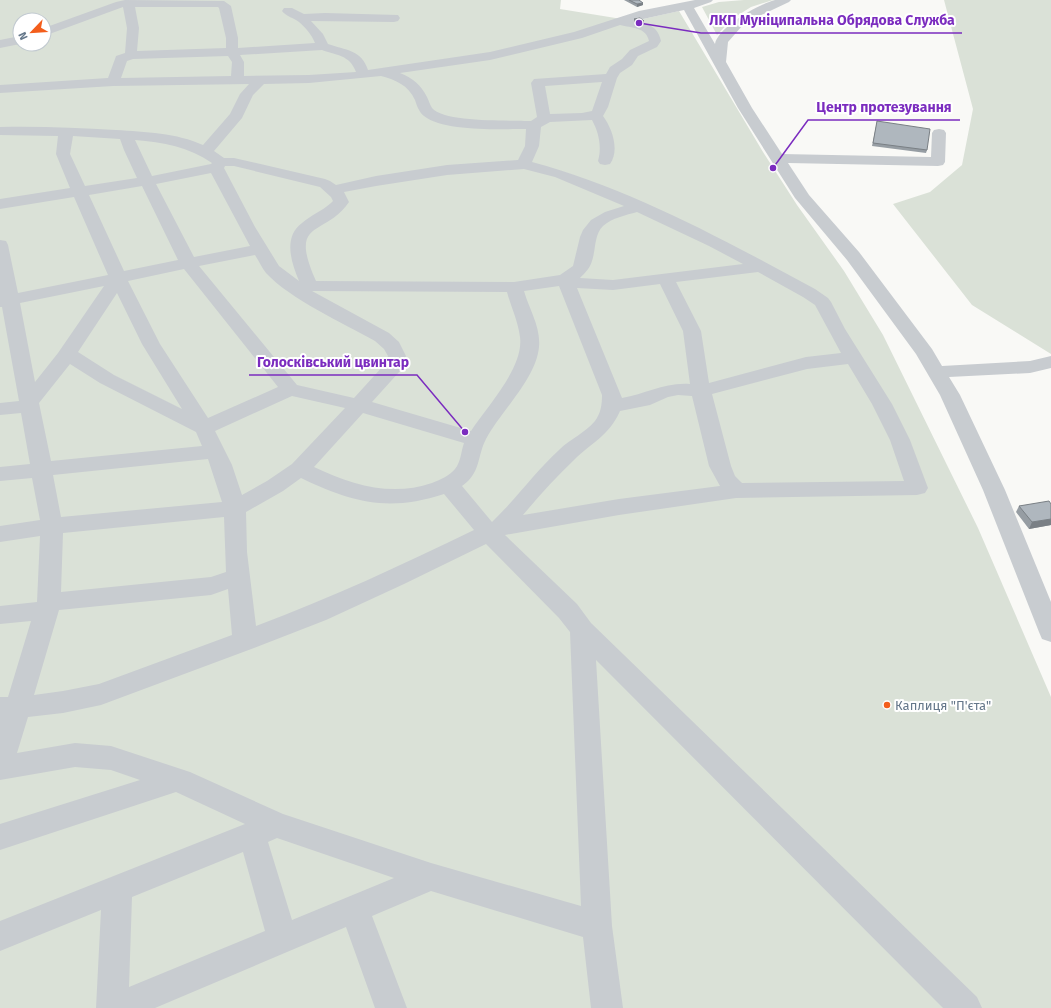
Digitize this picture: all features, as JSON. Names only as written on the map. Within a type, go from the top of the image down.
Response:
[{"type":"street","points":[[670,0],[687,6],[746,108],[803,198],[853,256],[925,353],[950,395],[994,490],[1051,632]]},
{"type":"street","points":[[0,89],[113,82],[309,79],[364,75],[510,51],[578,35],[639,15],[687,6],[707,0]]},
{"type":"street","points":[[720,62],[722,41],[738,24],[753,14],[785,0]]},
{"type":"street","points":[[130,2],[133,28],[131,55]]},
{"type":"street","points":[[52,29],[110,7],[130,2],[213,2],[224,4],[232,38],[232,52],[238,62],[239,70],[236,80]]},
{"type":"street","points":[[288,11],[302,18],[319,37],[324,46]]},
{"type":"street","points":[[302,18],[322,16],[367,20],[394,18]]},
{"type":"street","points":[[383,72],[408,81],[414,85],[428,112],[441,118],[462,122],[539,122],[595,115],[601,107],[610,78],[617,68],[629,60],[634,53],[653,44],[655,41],[652,31],[646,26],[632,25],[621,21]]},
{"type":"street","points":[[0,44],[12,42]]},
{"type":"street","points":[[113,82],[121,59],[131,55],[182,55],[324,46],[350,55],[358,62],[364,75]]},
{"type":"street","points":[[524,164],[532,146],[539,122],[539,82],[610,78]]},
{"type":"street","points":[[206,151],[237,114],[247,94],[260,80]]},
{"type":"street","points":[[595,115],[602,126],[608,152],[605,161]]},
{"type":"street","points":[[0,132],[42,130],[126,135],[168,140],[194,146],[206,151],[218,165],[259,249],[272,269],[299,282],[317,302],[382,336],[396,351],[397,356],[393,367],[300,469],[275,486],[235,508],[52,526],[0,534]]},
{"type":"street","points":[[66,132],[63,154],[118,278],[151,344],[204,428],[235,508],[236,552],[240,577],[245,641]]},
{"type":"street","points":[[778,158],[898,164],[938,162],[939,133]]},
{"type":"street","points":[[126,135],[131,150],[188,263],[290,389],[359,405],[463,435],[475,440]]},
{"type":"street","points":[[0,204],[147,181],[234,162],[325,184],[334,190],[341,202],[330,213],[304,229],[298,238],[301,266],[299,282]]},
{"type":"street","points":[[9,708],[49,705],[101,694],[317,613],[496,531],[619,507],[736,491],[917,488],[900,440],[882,404],[822,302],[809,293],[684,227],[599,189],[553,172],[524,164],[447,170],[376,181],[334,190]]},
{"type":"street","points":[[299,282],[514,287],[565,280],[574,276],[580,270],[590,234],[596,224],[616,213],[637,207]]},
{"type":"street","points":[[0,245],[5,301],[30,404],[52,526],[48,606],[9,708],[0,765]]},
{"type":"street","points":[[5,301],[259,249]]},
{"type":"street","points":[[565,280],[582,284],[599,285],[634,284],[761,267]]},
{"type":"street","points":[[0,409],[30,404],[67,354],[118,278]]},
{"type":"street","points":[[666,279],[692,331],[701,391],[720,466],[726,479],[736,491]]},
{"type":"street","points":[[496,531],[535,486],[571,451],[597,431],[605,422],[612,406],[612,395],[565,280]]},
{"type":"street","points":[[300,469],[336,486],[354,492],[375,497],[394,498],[411,496],[448,484],[460,477],[468,467],[475,440],[501,403],[528,358],[530,345],[528,330],[516,298],[514,287]]},
{"type":"street","points":[[67,354],[107,379],[204,428]]},
{"type":"street","points":[[612,406],[643,401],[663,392],[678,389],[701,391],[806,363],[854,358]]},
{"type":"street","points":[[936,372],[1030,367],[1051,362]]},
{"type":"street","points":[[204,428],[290,389]]},
{"type":"street","points":[[0,474],[214,451]]},
{"type":"street","points":[[448,484],[496,531],[568,611],[582,630],[966,1008]]},
{"type":"street","points":[[0,615],[48,606],[211,586],[240,577]]},
{"type":"street","points":[[582,630],[597,926],[607,1008]]},
{"type":"street","points":[[0,768],[75,755],[91,755],[110,758],[177,780],[265,830],[597,926]]},
{"type":"street","points":[[0,837],[177,780]]},
{"type":"street","points":[[0,936],[265,830]]},
{"type":"street","points":[[265,830],[283,939]]},
{"type":"street","points":[[116,1008],[431,877]]},
{"type":"street","points":[[112,1008],[117,889]]},
{"type":"street","points":[[354,909],[391,1008]]},
{"type":"shaded area","points":[[0,0],[561,0],[560,9],[634,21],[679,11],[763,152],[797,205],[844,271],[883,335],[978,528],[1051,697],[1051,1008],[0,1008]]},
{"type":"shaded area","points":[[773,0],[751,7],[732,19],[717,35],[702,7],[719,2]]},
{"type":"shaded area","points":[[944,0],[1051,0],[1051,354],[972,305],[893,204],[930,192],[962,165],[973,109]]},
{"type":"building","points":[[629,0],[639,0],[643,3],[637,4]]},
{"type":"building","points":[[640,18],[644,21],[638,22],[634,19]]},
{"type":"building","points":[[877,121],[930,129],[927,150],[873,143]]},
{"type":"building","points":[[1049,501],[1051,504],[1051,519],[1032,522],[1019,506]]},
{"type":"place","name":"ЛКП Муніципальна Обрядова Служба","points":[[639,23]]},
{"type":"place","name":"Центр протезування","points":[[773,168]]},
{"type":"place","name":"Голосківський цвинтар","points":[[465,432]]},
{"type":"place","name":"Каплиця \"П'єта\"","points":[[887,705]]}]
